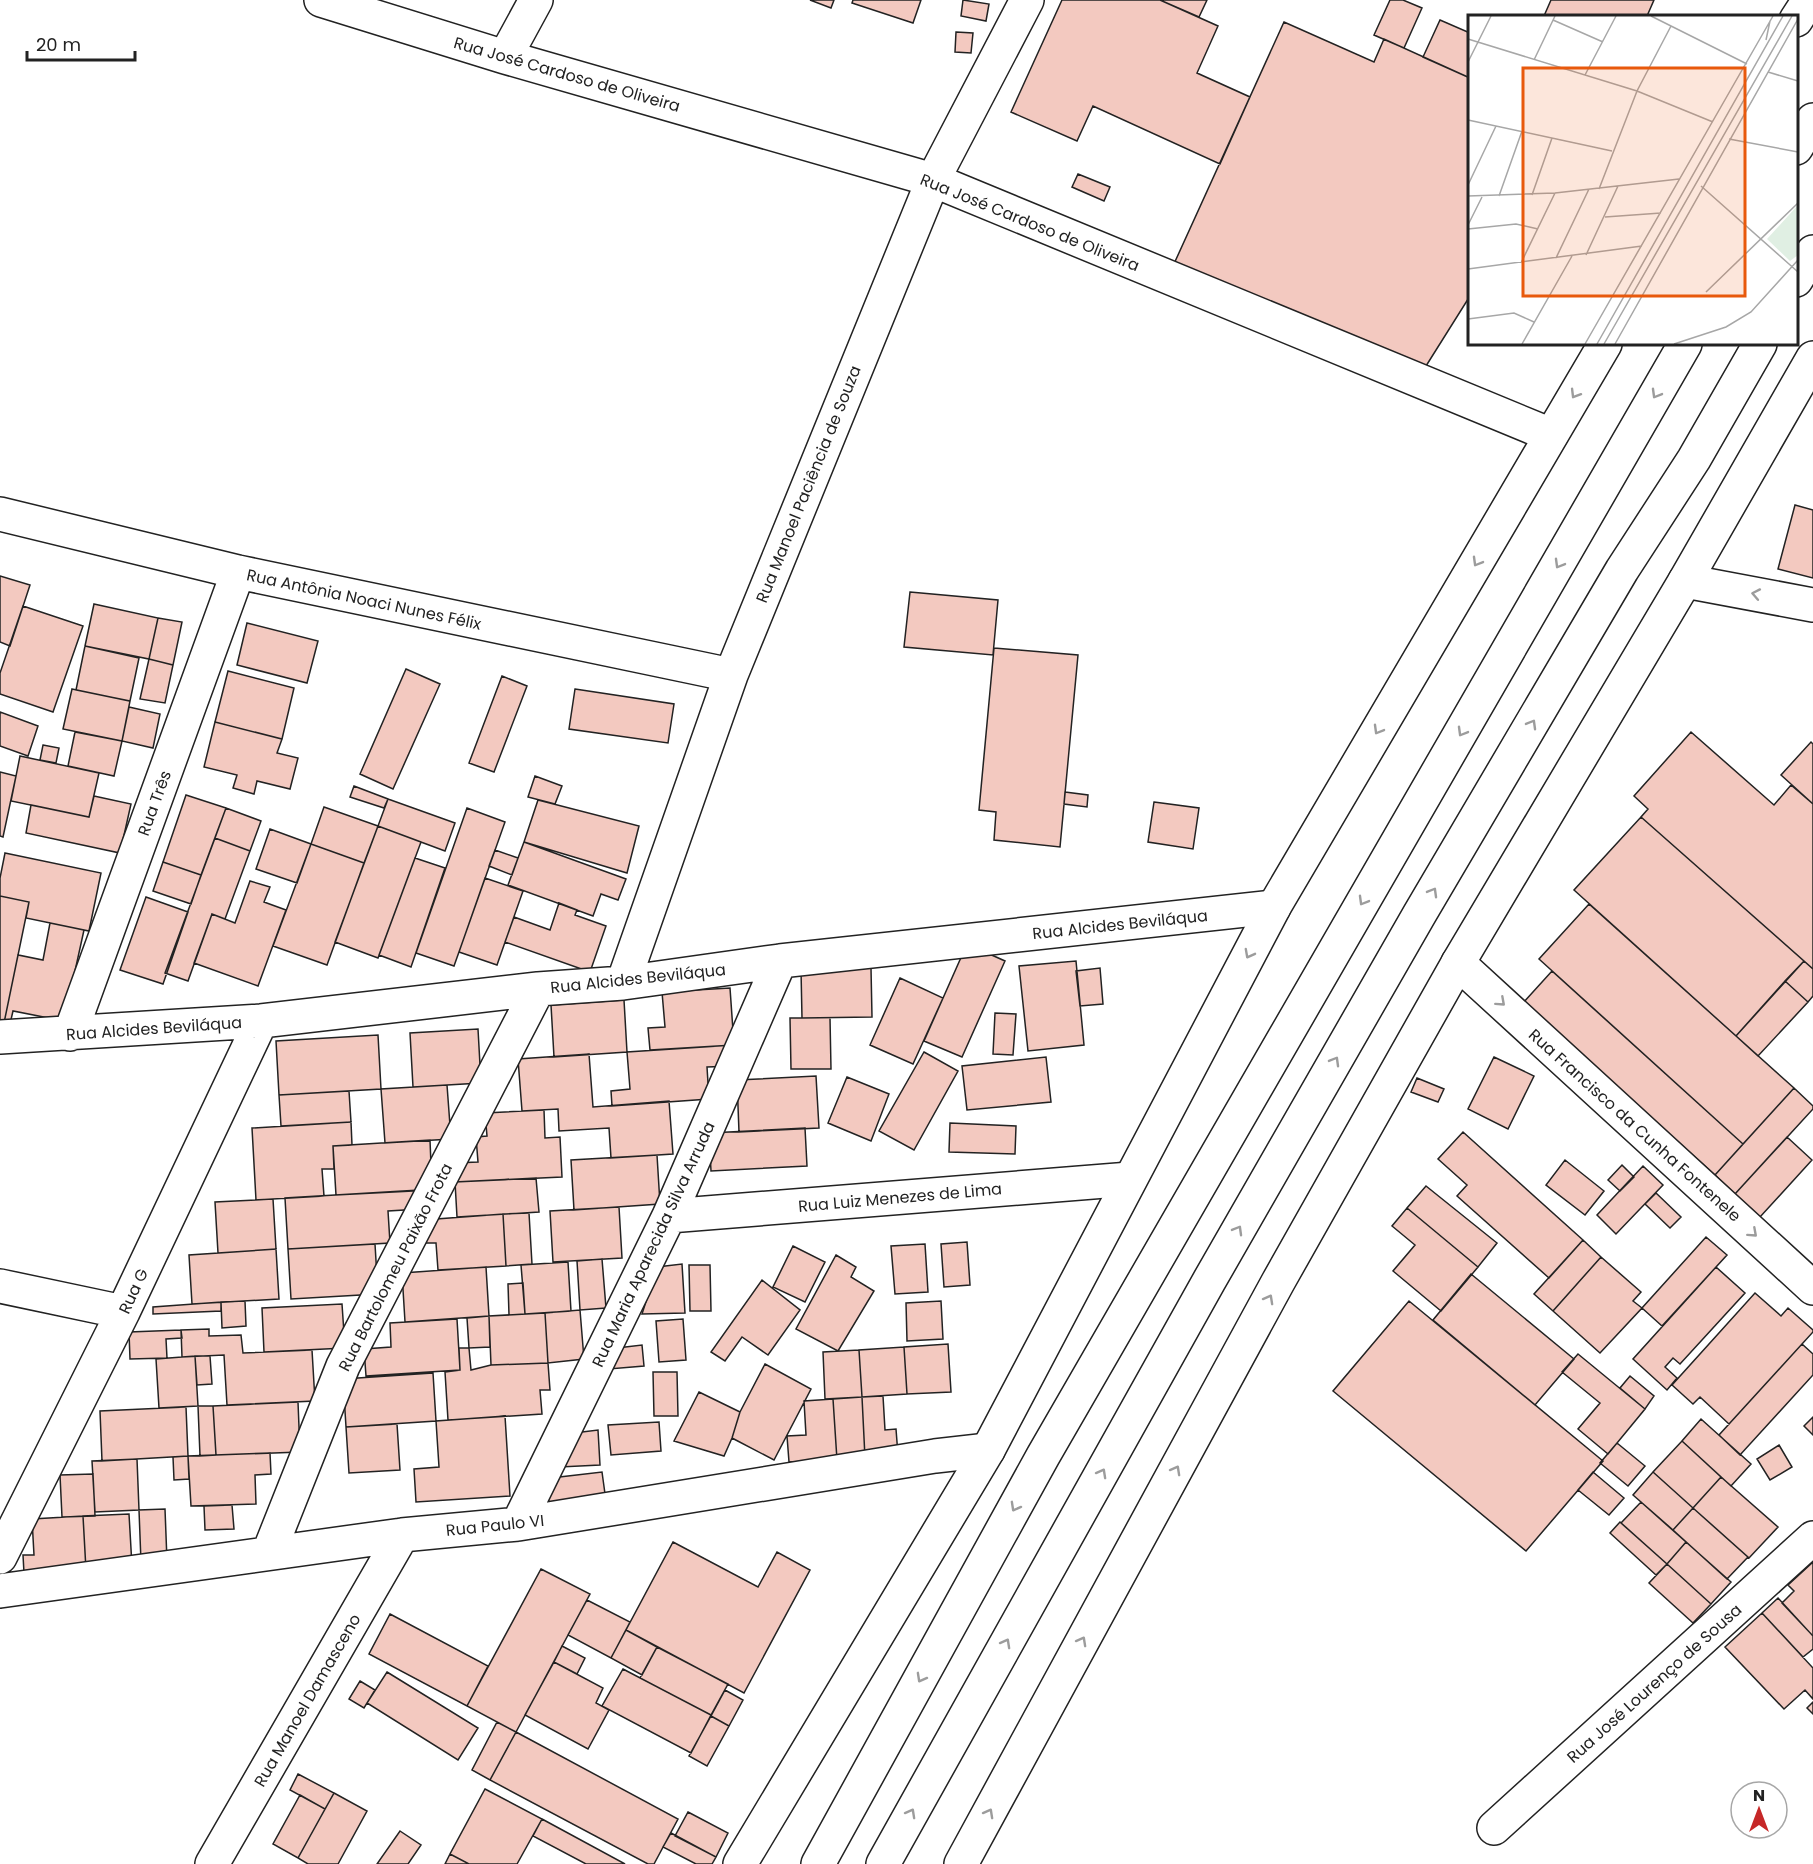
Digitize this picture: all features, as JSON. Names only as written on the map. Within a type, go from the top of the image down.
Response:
[{"type":"main road","name":"Rua José Cardoso de Oliveira","points":[[321,0],[505,57],[933,180],[1551,435]]},
{"type":"main road","points":[[505,57],[536,0]]},
{"type":"main road","name":"Rua Manoel Paciência de Souza","points":[[623,983],[730,675],[933,180],[1028,0]]},
{"type":"main road","points":[[1798,18],[1809,0]]},
{"type":"main road","points":[[1798,146],[1813,120]]},
{"type":"main road","points":[[1798,278],[1813,252]]},
{"type":"main road","points":[[740,1864],[988,1450],[1274,907],[1604,345]]},
{"type":"main road","points":[[818,1864],[1043,1456],[1684,345]]},
{"type":"main road","points":[[883,1864],[1209,1281],[1622,570],[1694,459],[1759,345]]},
{"type":"main road","points":[[961,1864],[1278,1282],[1458,963],[1685,580],[1813,358]]},
{"type":"main road","name":"Rua Antônia Noaci Nunes Félix","points":[[0,514],[238,572],[730,675]]},
{"type":"main road","name":"Rua Três","points":[[70,1034],[238,572]]},
{"type":"main road","points":[[1685,580],[1813,605]]},
{"type":"main road","name":"Rua Alcides Beviláqua","points":[[0,1037],[261,1021],[538,989],[623,983],[780,961],[1274,907]]},
{"type":"main road","name":"Rua Maria Aparecida Silva Arruda","points":[[518,1524],[669,1216],[780,961]]},
{"type":"main road","name":"Rua Francisco da Cunha Fontenele","points":[[1458,963],[1813,1288]]},
{"type":"main road","name":"Rua Bartolomeu Paixão Frota","points":[[269,1552],[343,1366],[538,989]]},
{"type":"main road","name":"Rua G","points":[[0,1557],[123,1312],[261,1021]]},
{"type":"main road","name":"Rua Luiz Menezes de Lima","points":[[669,1216],[1130,1179]]},
{"type":"main road","points":[[0,1286],[123,1312]]},
{"type":"main road","name":"Rua Paulo VI","points":[[0,1592],[269,1552],[402,1535],[518,1524],[935,1456],[988,1450]]},
{"type":"main road","name":"Rua Manoel Damasceno","points":[[212,1864],[402,1535]]},
{"type":"main road","name":"Rua José Lourenço de Sousa","points":[[1494,1828],[1813,1538]]},
{"type":"building","points":[[810,0],[834,0],[831,8]]},
{"type":"building","points":[[853,0],[921,0],[913,23],[852,3]]},
{"type":"building","points":[[963,0],[989,4],[986,21],[961,16]]},
{"type":"building","points":[[1062,0],[1160,0],[1218,26],[1197,73],[1250,97],[1220,164],[1093,106],[1077,141],[1011,112]]},
{"type":"building","points":[[1160,0],[1207,0],[1199,17]]},
{"type":"building","points":[[1390,0],[1403,0],[1422,8],[1404,48],[1374,35]]},
{"type":"building","points":[[1551,0],[1654,0],[1647,15],[1544,15]]},
{"type":"building","points":[[1440,20],[1468,32],[1468,77],[1423,57]]},
{"type":"building","points":[[1284,22],[1374,62],[1384,39],[1468,77],[1468,299],[1426,366],[1173,266]]},
{"type":"building","points":[[956,32],[973,33],[971,53],[955,52]]},
{"type":"building","points":[[1078,174],[1110,187],[1104,201],[1072,187]]},
{"type":"building","points":[[1795,505],[1813,510],[1813,578],[1778,569]]},
{"type":"building","points":[[0,576],[30,585],[10,646],[0,642]]},
{"type":"building","points":[[910,592],[998,600],[993,655],[904,647]]},
{"type":"building","points":[[94,604],[158,618],[149,659],[85,646]]},
{"type":"building","points":[[23,606],[83,626],[53,712],[0,694],[0,673]]},
{"type":"building","points":[[158,618],[182,622],[173,665],[149,659]]},
{"type":"building","points":[[247,623],[318,641],[307,683],[237,665]]},
{"type":"building","points":[[85,646],[139,658],[130,701],[76,690]]},
{"type":"building","points":[[994,648],[1078,655],[1060,847],[994,840],[996,812],[979,810]]},
{"type":"building","points":[[149,659],[173,665],[165,703],[140,699]]},
{"type":"building","points":[[406,669],[440,684],[393,789],[360,774]]},
{"type":"building","points":[[228,671],[294,688],[282,739],[215,722]]},
{"type":"building","points":[[502,676],[527,686],[494,772],[469,763]]},
{"type":"building","points":[[72,689],[130,701],[122,741],[63,729]]},
{"type":"building","points":[[575,689],[674,704],[668,743],[569,729]]},
{"type":"building","points":[[129,707],[160,714],[153,748],[122,741]]},
{"type":"building","points":[[0,712],[38,726],[28,756],[0,746]]},
{"type":"building","points":[[215,722],[282,739],[277,753],[298,758],[290,789],[257,781],[254,794],[233,788],[237,775],[204,767]]},
{"type":"building","points":[[75,732],[122,741],[114,776],[68,766]]},
{"type":"building","points":[[1691,732],[1774,805],[1791,785],[1813,804],[1813,969],[1641,817],[1648,809],[1634,796]]},
{"type":"building","points":[[1811,742],[1813,744],[1813,804],[1781,775]]},
{"type":"building","points":[[43,745],[59,748],[56,763],[40,760]]},
{"type":"building","points":[[20,756],[99,773],[89,817],[11,801]]},
{"type":"building","points":[[0,772],[16,776],[3,837],[0,836]]},
{"type":"building","points":[[535,776],[562,786],[555,804],[528,797]]},
{"type":"building","points":[[354,786],[388,799],[384,808],[350,797]]},
{"type":"building","points":[[1065,792],[1088,795],[1087,807],[1064,804]]},
{"type":"building","points":[[186,795],[226,808],[201,875],[163,862]]},
{"type":"building","points":[[94,796],[131,804],[120,853],[26,833],[31,805],[89,817]]},
{"type":"building","points":[[388,799],[455,823],[445,851],[378,826]]},
{"type":"building","points":[[538,800],[639,826],[627,873],[524,842]]},
{"type":"building","points":[[1154,802],[1199,808],[1193,849],[1148,842]]},
{"type":"building","points":[[324,807],[378,826],[364,863],[311,844]]},
{"type":"building","points":[[226,808],[261,821],[250,851],[215,838]]},
{"type":"building","points":[[467,808],[505,822],[454,966],[416,953]]},
{"type":"building","points":[[1641,817],[1804,961],[1736,1036],[1574,890]]},
{"type":"building","points":[[378,826],[421,842],[378,958],[335,942]]},
{"type":"building","points":[[270,829],[311,844],[297,883],[256,869]]},
{"type":"building","points":[[215,838],[250,851],[225,919],[212,914],[188,981],[165,973]]},
{"type":"building","points":[[524,842],[626,879],[618,900],[601,894],[593,916],[508,885]]},
{"type":"building","points":[[311,844],[364,863],[327,965],[273,946]]},
{"type":"building","points":[[495,850],[518,858],[512,875],[489,866]]},
{"type":"building","points":[[5,853],[101,873],[89,931],[26,918],[29,902],[0,896],[0,878]]},
{"type":"building","points":[[415,858],[445,868],[411,967],[379,955]]},
{"type":"building","points":[[163,862],[201,875],[191,904],[153,891]]},
{"type":"building","points":[[485,878],[523,891],[497,965],[459,952]]},
{"type":"building","points":[[250,881],[270,887],[264,902],[286,910],[258,986],[194,963],[212,914],[235,923]]},
{"type":"building","points":[[0,896],[29,902],[4,1023],[0,1022]]},
{"type":"building","points":[[146,897],[188,912],[163,984],[120,970]]},
{"type":"building","points":[[559,903],[577,910],[575,915],[606,926],[590,972],[505,942],[514,917],[550,930]]},
{"type":"building","points":[[1589,904],[1794,1088],[1743,1144],[1539,959]]},
{"type":"building","points":[[50,923],[84,930],[64,1021],[13,1011],[10,1024],[4,1023],[18,955],[43,960]]},
{"type":"building","points":[[967,944],[1005,961],[962,1057],[924,1041]]},
{"type":"building","points":[[1076,961],[1084,1045],[1028,1051],[1019,966]]},
{"type":"building","points":[[1804,961],[1813,969],[1813,996],[1808,1002],[1785,981]]},
{"type":"building","points":[[871,968],[872,1017],[802,1018],[801,970]]},
{"type":"building","points":[[1100,968],[1103,1004],[1080,1006],[1076,971]]},
{"type":"building","points":[[1552,971],[1743,1144],[1715,1175],[1523,1003]]},
{"type":"building","points":[[900,978],[943,998],[913,1064],[870,1045]]},
{"type":"building","points":[[1785,981],[1808,1002],[1758,1056],[1736,1036]]},
{"type":"building","points":[[730,988],[734,1045],[650,1050],[648,1028],[665,1027],[662,992]]},
{"type":"building","points":[[624,1000],[627,1052],[554,1057],[551,1005]]},
{"type":"building","points":[[995,1013],[1016,1014],[1013,1055],[993,1054]]},
{"type":"building","points":[[790,1018],[830,1018],[831,1069],[791,1069]]},
{"type":"building","points":[[478,1029],[481,1083],[413,1087],[410,1033]]},
{"type":"building","points":[[378,1035],[381,1089],[279,1095],[276,1041]]},
{"type":"building","points":[[734,1045],[735,1066],[707,1067],[709,1099],[612,1106],[611,1091],[630,1089],[627,1052]]},
{"type":"building","points":[[924,1052],[958,1071],[914,1150],[879,1131]]},
{"type":"building","points":[[589,1054],[593,1107],[669,1101],[673,1154],[611,1158],[609,1128],[559,1131],[558,1109],[522,1111],[518,1059]]},
{"type":"building","points":[[1046,1057],[1051,1102],[967,1110],[962,1066]]},
{"type":"building","points":[[1494,1057],[1534,1076],[1508,1129],[1468,1109]]},
{"type":"building","points":[[816,1076],[819,1128],[739,1132],[737,1080]]},
{"type":"building","points":[[847,1077],[889,1094],[871,1141],[828,1123]]},
{"type":"building","points":[[1417,1078],[1444,1089],[1438,1102],[1411,1092]]},
{"type":"building","points":[[447,1085],[451,1139],[385,1143],[381,1089]]},
{"type":"building","points":[[1794,1088],[1813,1106],[1813,1109],[1735,1194],[1715,1175]]},
{"type":"building","points":[[349,1091],[351,1122],[281,1126],[279,1095]]},
{"type":"building","points":[[544,1110],[545,1138],[560,1137],[562,1177],[455,1182],[454,1163],[478,1162],[476,1137],[487,1136],[485,1113]]},
{"type":"building","points":[[351,1122],[352,1145],[333,1146],[334,1169],[322,1169],[324,1196],[256,1200],[252,1128]]},
{"type":"building","points":[[950,1123],[1016,1126],[1015,1154],[949,1152]]},
{"type":"building","points":[[805,1128],[807,1166],[711,1171],[709,1133]]},
{"type":"building","points":[[1463,1132],[1583,1240],[1549,1278],[1457,1196],[1467,1185],[1438,1159]]},
{"type":"building","points":[[1787,1137],[1812,1160],[1760,1217],[1735,1194]]},
{"type":"building","points":[[430,1140],[432,1190],[336,1195],[333,1146]]},
{"type":"building","points":[[657,1155],[660,1204],[574,1210],[571,1160]]},
{"type":"building","points":[[1565,1160],[1604,1191],[1585,1215],[1546,1185]]},
{"type":"building","points":[[1622,1165],[1634,1177],[1620,1191],[1608,1180]]},
{"type":"building","points":[[1643,1166],[1663,1185],[1616,1234],[1597,1215]]},
{"type":"building","points":[[536,1178],[539,1212],[457,1217],[455,1182]]},
{"type":"building","points":[[1426,1186],[1497,1243],[1478,1267],[1407,1208]]},
{"type":"building","points":[[419,1190],[421,1209],[388,1211],[390,1243],[288,1249],[285,1198]]},
{"type":"building","points":[[1656,1193],[1681,1217],[1670,1228],[1645,1204]]},
{"type":"building","points":[[273,1199],[276,1249],[218,1253],[215,1202]]},
{"type":"building","points":[[619,1207],[622,1258],[553,1262],[550,1211]]},
{"type":"building","points":[[1407,1208],[1478,1267],[1441,1311],[1393,1271],[1415,1245],[1392,1226]]},
{"type":"building","points":[[529,1213],[532,1264],[506,1266],[503,1214]]},
{"type":"building","points":[[503,1214],[506,1266],[438,1270],[436,1243],[425,1243],[423,1220]]},
{"type":"building","points":[[1706,1237],[1727,1255],[1662,1326],[1642,1308]]},
{"type":"building","points":[[1583,1240],[1601,1257],[1553,1311],[1534,1294]]},
{"type":"building","points":[[967,1242],[970,1285],[944,1287],[941,1244]]},
{"type":"building","points":[[375,1244],[378,1294],[291,1299],[288,1249]]},
{"type":"building","points":[[925,1244],[928,1292],[895,1294],[891,1246]]},
{"type":"building","points":[[793,1246],[825,1262],[805,1302],[773,1287]]},
{"type":"building","points":[[276,1249],[279,1299],[192,1304],[189,1255]]},
{"type":"building","points":[[836,1255],[856,1267],[851,1277],[874,1291],[838,1351],[796,1329]]},
{"type":"building","points":[[1601,1257],[1641,1292],[1633,1301],[1642,1308],[1600,1353],[1553,1311]]},
{"type":"building","points":[[602,1259],[606,1308],[580,1310],[577,1261]]},
{"type":"building","points":[[568,1262],[571,1311],[525,1314],[521,1265]]},
{"type":"building","points":[[682,1264],[685,1313],[642,1314],[657,1267]]},
{"type":"building","points":[[689,1265],[710,1265],[711,1311],[690,1311]]},
{"type":"building","points":[[486,1267],[489,1316],[405,1322],[402,1273]]},
{"type":"building","points":[[1716,1267],[1745,1293],[1680,1364],[1673,1358],[1665,1367],[1677,1378],[1667,1390],[1633,1359]]},
{"type":"building","points":[[1471,1274],[1574,1359],[1535,1405],[1433,1320]]},
{"type":"building","points":[[762,1280],[800,1310],[768,1355],[742,1337],[725,1361],[711,1352]]},
{"type":"building","points":[[523,1283],[525,1314],[509,1315],[508,1284]]},
{"type":"building","points":[[1755,1293],[1781,1316],[1788,1308],[1813,1332],[1729,1424],[1700,1397],[1693,1404],[1672,1385]]},
{"type":"building","points":[[245,1301],[246,1326],[222,1328],[221,1302]]},
{"type":"building","points":[[941,1301],[943,1339],[907,1341],[906,1303]]},
{"type":"building","points":[[1409,1301],[1603,1461],[1526,1551],[1333,1391]]},
{"type":"building","points":[[221,1302],[221,1311],[153,1314],[153,1307]]},
{"type":"building","points":[[342,1304],[345,1348],[264,1352],[262,1308]]},
{"type":"building","points":[[580,1310],[584,1359],[548,1363],[545,1313]]},
{"type":"building","points":[[545,1313],[548,1363],[491,1365],[489,1316]]},
{"type":"building","points":[[489,1316],[490,1347],[469,1348],[467,1318]]},
{"type":"building","points":[[457,1319],[460,1370],[366,1376],[364,1349],[391,1347],[390,1323]]},
{"type":"building","points":[[683,1319],[686,1360],[659,1362],[656,1321]]},
{"type":"building","points":[[209,1329],[209,1336],[241,1335],[243,1353],[312,1350],[315,1401],[227,1405],[224,1355],[182,1357],[181,1330]]},
{"type":"building","points":[[181,1330],[182,1338],[166,1339],[167,1358],[130,1359],[129,1332]]},
{"type":"building","points":[[948,1344],[951,1392],[907,1394],[904,1347]]},
{"type":"building","points":[[1802,1344],[1813,1354],[1813,1375],[1740,1455],[1719,1435]]},
{"type":"building","points":[[642,1345],[644,1366],[609,1369],[617,1348]]},
{"type":"building","points":[[904,1347],[907,1394],[862,1397],[859,1350]]},
{"type":"building","points":[[459,1348],[469,1348],[471,1370],[491,1365],[548,1363],[550,1390],[540,1390],[542,1414],[448,1420],[445,1372],[460,1370]]},
{"type":"building","points":[[859,1350],[862,1397],[825,1399],[823,1352]]},
{"type":"building","points":[[1578,1354],[1645,1409],[1608,1454],[1578,1429],[1600,1403],[1562,1372]]},
{"type":"building","points":[[195,1356],[198,1406],[159,1408],[156,1359]]},
{"type":"building","points":[[195,1356],[210,1356],[212,1384],[197,1385]]},
{"type":"building","points":[[765,1364],[811,1389],[774,1460],[732,1438],[740,1412]]},
{"type":"building","points":[[653,1372],[677,1372],[678,1416],[654,1416]]},
{"type":"building","points":[[433,1373],[436,1421],[346,1427],[343,1379]]},
{"type":"building","points":[[1630,1376],[1654,1396],[1645,1409],[1620,1388]]},
{"type":"building","points":[[699,1392],[740,1412],[724,1456],[674,1441]]},
{"type":"building","points":[[883,1396],[885,1430],[896,1429],[898,1455],[865,1458],[862,1397]]},
{"type":"building","points":[[862,1397],[865,1458],[837,1460],[833,1399]]},
{"type":"building","points":[[833,1399],[837,1460],[789,1462],[787,1436],[806,1435],[804,1401]]},
{"type":"building","points":[[298,1402],[300,1452],[216,1455],[213,1406]]},
{"type":"building","points":[[198,1406],[213,1406],[216,1455],[200,1456]]},
{"type":"building","points":[[186,1407],[188,1456],[102,1461],[100,1411]]},
{"type":"building","points":[[505,1416],[510,1496],[416,1502],[414,1469],[439,1467],[436,1421]]},
{"type":"building","points":[[1813,1417],[1813,1435],[1804,1426]]},
{"type":"building","points":[[1701,1419],[1751,1464],[1731,1486],[1682,1441]]},
{"type":"building","points":[[659,1422],[661,1451],[611,1455],[608,1425]]},
{"type":"building","points":[[397,1424],[400,1470],[349,1473],[346,1427]]},
{"type":"building","points":[[598,1430],[600,1465],[560,1467],[574,1433]]},
{"type":"building","points":[[1682,1441],[1721,1477],[1693,1508],[1653,1472]]},
{"type":"building","points":[[1617,1443],[1645,1466],[1628,1486],[1600,1463]]},
{"type":"building","points":[[1779,1445],[1792,1467],[1770,1480],[1757,1459]]},
{"type":"building","points":[[270,1453],[271,1474],[255,1475],[256,1504],[191,1506],[188,1456]]},
{"type":"building","points":[[188,1456],[189,1479],[174,1480],[173,1457]]},
{"type":"building","points":[[137,1459],[139,1510],[95,1512],[92,1461]]},
{"type":"building","points":[[602,1472],[606,1501],[544,1507],[551,1478]]},
{"type":"building","points":[[1593,1472],[1624,1498],[1609,1515],[1578,1490]]},
{"type":"building","points":[[1653,1472],[1693,1508],[1673,1530],[1633,1495]]},
{"type":"building","points":[[93,1474],[95,1516],[62,1517],[60,1475]]},
{"type":"building","points":[[1721,1477],[1778,1527],[1749,1558],[1693,1508]]},
{"type":"building","points":[[1641,1502],[1686,1542],[1667,1564],[1621,1523]]},
{"type":"building","points":[[232,1505],[234,1529],[205,1530],[204,1506]]},
{"type":"building","points":[[1693,1508],[1748,1557],[1727,1579],[1673,1530]]},
{"type":"building","points":[[165,1509],[167,1561],[141,1562],[139,1510]]},
{"type":"building","points":[[129,1514],[132,1566],[86,1570],[83,1516]]},
{"type":"building","points":[[83,1516],[86,1570],[24,1573],[23,1555],[34,1555],[32,1519]]},
{"type":"building","points":[[1620,1522],[1667,1564],[1656,1575],[1610,1533]]},
{"type":"building","points":[[673,1542],[758,1587],[777,1552],[810,1570],[744,1693],[626,1630]]},
{"type":"building","points":[[1686,1542],[1731,1582],[1711,1604],[1667,1564]]},
{"type":"building","points":[[1813,1562],[1813,1636],[1782,1603],[1794,1591],[1788,1585]]},
{"type":"building","points":[[1667,1564],[1711,1604],[1693,1623],[1649,1583]]},
{"type":"building","points":[[541,1569],[590,1594],[516,1732],[467,1706]]},
{"type":"building","points":[[1778,1598],[1813,1636],[1813,1649],[1803,1657],[1762,1613]]},
{"type":"building","points":[[587,1600],[630,1622],[611,1658],[568,1635]]},
{"type":"building","points":[[1762,1613],[1813,1668],[1813,1699],[1805,1690],[1784,1709],[1725,1647]]},
{"type":"building","points":[[390,1614],[488,1666],[467,1706],[369,1654]]},
{"type":"building","points":[[626,1630],[657,1647],[642,1675],[611,1658]]},
{"type":"building","points":[[562,1646],[585,1658],[577,1674],[554,1662]]},
{"type":"building","points":[[657,1647],[728,1684],[711,1715],[640,1678]]},
{"type":"building","points":[[554,1662],[603,1688],[596,1703],[609,1710],[588,1749],[525,1715]]},
{"type":"building","points":[[623,1669],[711,1715],[691,1753],[602,1706]]},
{"type":"building","points":[[387,1672],[478,1728],[458,1760],[367,1703]]},
{"type":"building","points":[[360,1681],[375,1690],[364,1708],[349,1699]]},
{"type":"building","points":[[725,1690],[743,1700],[729,1726],[711,1716]]},
{"type":"building","points":[[1813,1702],[1813,1714],[1807,1708]]},
{"type":"building","points":[[711,1716],[729,1726],[707,1766],[689,1756]]},
{"type":"building","points":[[497,1722],[516,1732],[490,1780],[472,1770]]},
{"type":"building","points":[[516,1732],[678,1819],[654,1864],[648,1864],[490,1780]]},
{"type":"building","points":[[298,1774],[334,1793],[325,1809],[290,1790]]},
{"type":"building","points":[[485,1789],[542,1819],[517,1864],[469,1864],[450,1854]]},
{"type":"building","points":[[334,1793],[367,1811],[338,1864],[308,1864],[298,1858]]},
{"type":"building","points":[[300,1795],[325,1809],[298,1858],[273,1844]]},
{"type":"building","points":[[688,1812],[728,1833],[716,1857],[675,1836]]},
{"type":"building","points":[[542,1819],[625,1864],[586,1864],[533,1836]]},
{"type":"building","points":[[400,1831],[421,1845],[408,1864],[377,1864]]},
{"type":"building","points":[[671,1833],[716,1857],[712,1864],[696,1864],[663,1847]]},
{"type":"building","points":[[450,1854],[469,1864],[445,1864]]}]
